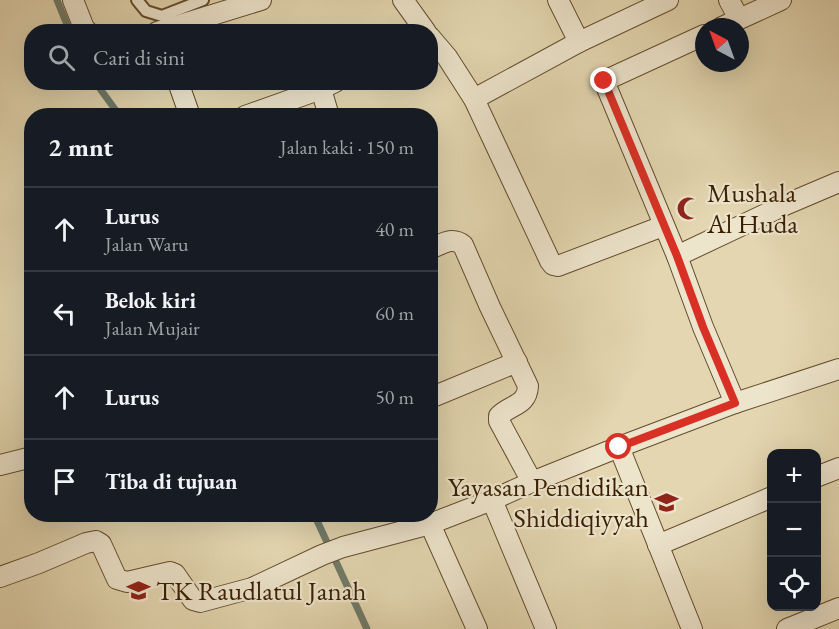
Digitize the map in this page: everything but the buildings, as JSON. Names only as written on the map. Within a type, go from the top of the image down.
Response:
[{"type":"street","points":[[73,0],[82,24]]},
{"type":"street","points":[[183,24],[261,0]]},
{"type":"street","points":[[403,0],[420,24]]},
{"type":"street","points":[[558,0],[579,42]]},
{"type":"street","points":[[474,99],[579,42],[668,0]]},
{"type":"street","points":[[729,0],[731,18]]},
{"type":"street","points":[[742,18],[781,0]]},
{"type":"street","points":[[695,39],[604,81],[735,403]]},
{"type":"street","points":[[438,46],[474,99],[553,265],[558,266],[663,226]]},
{"type":"street","points":[[181,90],[187,108]]},
{"type":"street","points":[[267,108],[317,90]]},
{"type":"street","points":[[328,90],[329,108]]},
{"type":"street","points":[[677,256],[839,182]]},
{"type":"street","points":[[438,246],[452,240],[463,245],[528,386],[528,394],[522,402],[503,412],[499,416],[499,421],[532,482]]},
{"type":"street","points":[[438,395],[517,362]]},
{"type":"street","points":[[438,521],[619,447],[735,403],[839,369]]},
{"type":"street","points":[[619,447],[692,629]]},
{"type":"street","points":[[0,465],[24,459]]},
{"type":"street","points":[[821,475],[839,468]]},
{"type":"street","points":[[658,545],[767,498]]},
{"type":"street","points":[[492,500],[546,629]]},
{"type":"street","points":[[0,577],[96,541],[101,544],[117,579],[127,582],[170,572],[175,574],[193,600],[200,602],[252,588],[344,547],[435,522]]},
{"type":"street","points":[[430,524],[477,629]]},
{"type":"street","points":[[787,629],[839,608]]},
{"type":"lane","points":[[137,0],[147,11],[162,16],[203,0]]},
{"type":"waterway","points":[[57,0],[67,24]]},
{"type":"waterway","points":[[101,90],[114,108]]},
{"type":"waterway","points":[[318,522],[367,629]]},
{"type":"place","name":"Mushala Al Huda","points":[[689,209]]},
{"type":"place","name":"Yayasan Pendidikan Shiddiqiyyah","points":[[667,503]]},
{"type":"place","name":"TK Raudlatul Janah","points":[[138,591]]},
{"type":"route","points":[[604,81],[735,403],[619,447]]}]
